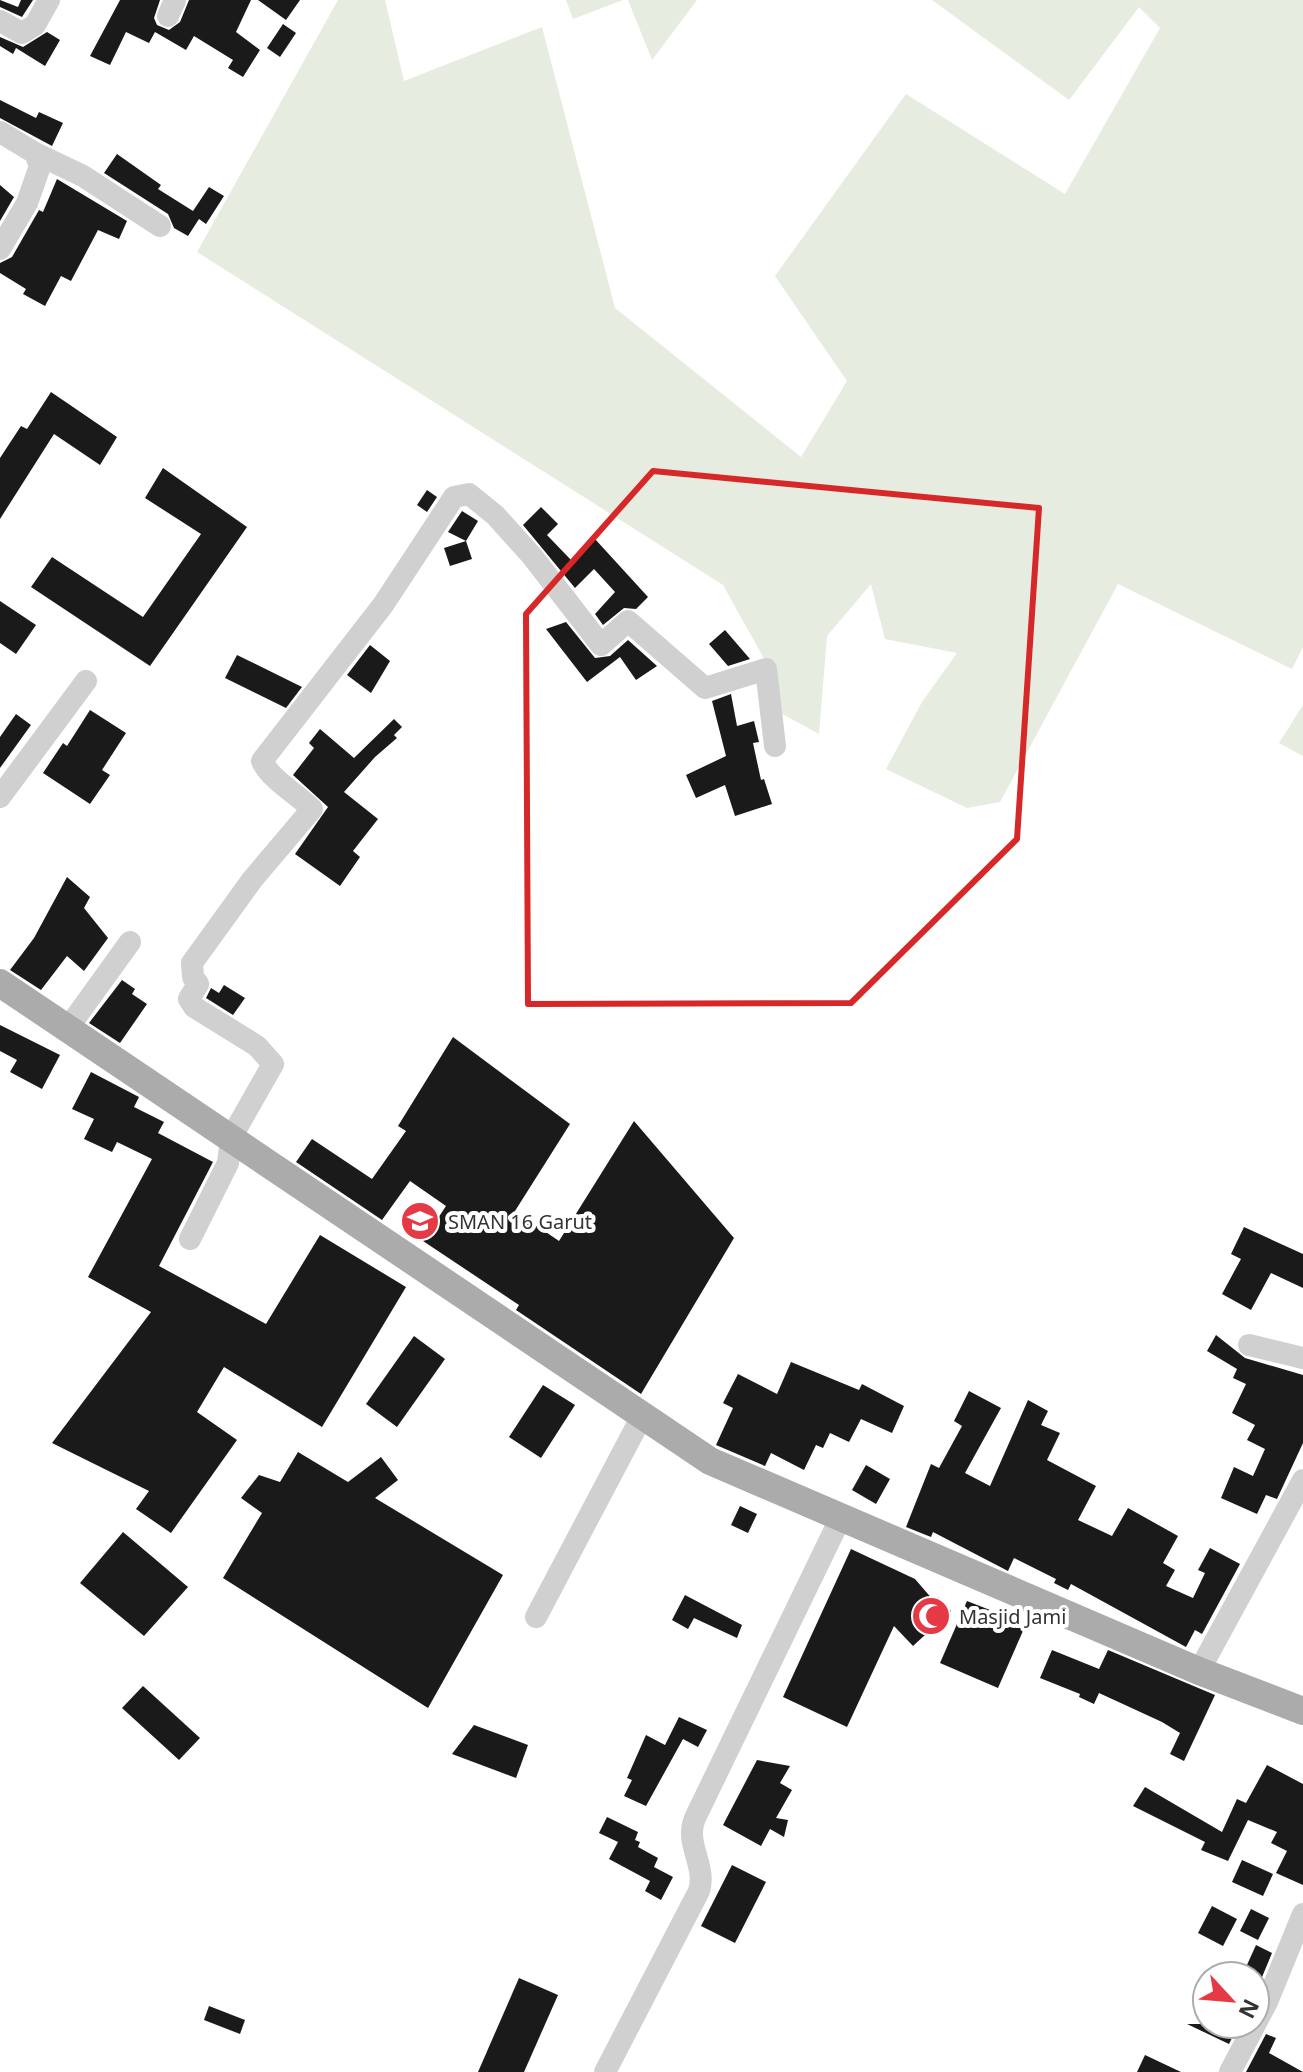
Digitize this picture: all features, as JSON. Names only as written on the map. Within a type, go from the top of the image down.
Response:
[{"type":"main road","points":[[0,983],[641,1418],[710,1461],[1199,1671],[1303,1711]]},
{"type":"street","points":[[0,21],[22,33],[35,25],[49,0]]},
{"type":"street","points":[[0,132],[83,176],[160,226]]},
{"type":"street","points":[[0,249],[36,184],[40,166],[35,153]]},
{"type":"street","points":[[190,1239],[228,1163],[231,1138],[273,1064],[257,1046],[194,1007],[189,999],[198,984],[193,977],[192,963],[252,880],[312,809],[291,788],[267,772],[262,761],[282,731],[383,605],[454,497],[469,494],[495,515],[601,645],[628,621],[705,688],[766,669],[775,746]]},
{"type":"street","points":[[0,797],[86,681]]},
{"type":"street","points":[[68,1028],[130,942]]},
{"type":"street","points":[[1249,1345],[1303,1358]]},
{"type":"street","points":[[536,1617],[641,1418]]},
{"type":"street","points":[[1199,1671],[1303,1480]]},
{"type":"street","points":[[605,2072],[699,1891],[702,1877],[691,1839],[695,1818],[840,1519]]},
{"type":"street","points":[[1230,2072],[1267,2002],[1303,1914]]},
{"type":"highlighted area","points":[[653,471],[1039,508],[1017,839],[851,1003],[528,1004],[526,614]]},
{"type":"shaded area","points":[[338,0],[385,0],[404,81],[542,27],[615,308],[801,457],[847,381],[775,276],[906,94],[1065,194],[1160,28],[1139,7],[1069,100],[932,0],[1303,0],[1303,647],[1292,669],[1118,584],[1000,802],[967,808],[886,769],[922,702],[957,653],[885,639],[871,584],[827,636],[819,734],[777,711],[767,664],[723,585],[197,252]]},
{"type":"shaded area","points":[[566,0],[623,0],[573,19]]},
{"type":"shaded area","points":[[628,0],[697,0],[652,60]]},
{"type":"shaded area","points":[[1303,705],[1303,756],[1279,743]]},
{"type":"building","points":[[0,0],[18,7],[21,0],[33,0],[22,17],[0,7]]},
{"type":"building","points":[[120,0],[160,0],[154,18],[157,25],[169,30],[180,22],[189,0],[251,0],[236,32],[260,50],[243,77],[228,68],[233,60],[194,36],[186,50],[155,32],[149,43],[126,32],[110,65],[90,56]]},
{"type":"building","points":[[258,0],[300,0],[286,20]]},
{"type":"building","points":[[283,24],[296,33],[280,57],[267,48]]},
{"type":"building","points":[[47,32],[60,40],[45,66],[16,48],[13,54],[0,46],[0,37],[23,47]]},
{"type":"building","points":[[0,100],[36,118],[39,112],[63,123],[52,146],[0,118]]},
{"type":"building","points":[[117,154],[161,185],[158,189],[193,211],[209,187],[224,196],[206,224],[199,219],[188,236],[174,228],[168,214],[104,173]]},
{"type":"building","points":[[57,179],[127,221],[119,239],[98,230],[71,281],[61,276],[45,306],[23,294],[26,289],[0,273],[0,263],[12,257],[39,210],[43,212]]},
{"type":"building","points":[[0,185],[14,197],[0,221]]},
{"type":"building","points":[[51,392],[117,437],[100,465],[54,434],[0,519],[0,458],[21,426],[27,429]]},
{"type":"building","points":[[163,468],[247,527],[150,666],[31,587],[52,557],[143,617],[201,534],[145,498]]},
{"type":"building","points":[[427,490],[437,497],[427,512],[417,505]]},
{"type":"building","points":[[541,507],[558,524],[547,535],[571,560],[595,539],[648,597],[636,609],[624,608],[603,625],[595,614],[615,592],[594,569],[575,588],[523,525]]},
{"type":"building","points":[[462,511],[478,521],[466,541],[448,532]]},
{"type":"building","points":[[466,541],[472,559],[450,566],[444,548]]},
{"type":"building","points":[[0,601],[36,625],[16,654],[0,643]]},
{"type":"building","points":[[566,622],[595,658],[610,656],[628,640],[657,666],[636,680],[620,657],[587,682],[546,629]]},
{"type":"building","points":[[725,630],[750,659],[728,666],[709,644]]},
{"type":"building","points":[[370,645],[390,661],[371,693],[347,675]]},
{"type":"building","points":[[237,655],[302,687],[286,708],[225,678]]},
{"type":"building","points":[[731,694],[737,726],[754,721],[759,742],[753,743],[761,780],[764,779],[772,804],[735,816],[725,785],[696,798],[686,775],[726,756],[712,701]]},
{"type":"building","points":[[90,710],[126,733],[102,770],[110,775],[90,804],[43,773],[63,743],[67,746]]},
{"type":"building","points":[[16,714],[31,725],[0,768],[0,737]]},
{"type":"building","points":[[394,719],[402,727],[394,735],[397,738],[344,792],[378,819],[353,851],[360,857],[340,886],[295,854],[328,807],[293,775],[314,748],[309,743],[320,729],[354,758]]},
{"type":"building","points":[[67,877],[90,897],[84,908],[108,938],[84,971],[67,956],[41,990],[10,970],[34,938]]},
{"type":"building","points":[[122,980],[135,989],[132,994],[147,1004],[120,1043],[89,1023]]},
{"type":"building","points":[[224,985],[245,998],[233,1015],[206,998],[211,988],[219,993]]},
{"type":"building","points":[[0,1025],[60,1055],[42,1089],[10,1072],[17,1060],[0,1051]]},
{"type":"building","points":[[453,1037],[570,1124],[515,1211],[559,1241],[634,1121],[734,1238],[641,1394],[516,1310],[519,1305],[423,1241],[446,1206],[410,1181],[382,1220],[296,1162],[312,1139],[372,1179],[406,1131],[398,1126]]},
{"type":"building","points":[[91,1072],[139,1097],[134,1107],[164,1122],[158,1133],[213,1162],[159,1266],[266,1324],[320,1235],[406,1287],[322,1427],[224,1367],[197,1412],[237,1440],[171,1533],[136,1509],[149,1491],[52,1443],[151,1312],[88,1277],[152,1159],[117,1142],[112,1152],[84,1139],[94,1119],[72,1109]]},
{"type":"building","points":[[1244,1227],[1303,1254],[1303,1288],[1271,1273],[1251,1310],[1222,1294],[1241,1259],[1231,1254]]},
{"type":"building","points":[[1216,1335],[1245,1358],[1303,1375],[1303,1443],[1277,1499],[1266,1495],[1257,1514],[1221,1498],[1234,1467],[1253,1476],[1265,1449],[1247,1440],[1255,1425],[1232,1413],[1246,1384],[1233,1378],[1237,1369],[1207,1351]]},
{"type":"building","points":[[414,1336],[445,1359],[397,1427],[366,1404]]},
{"type":"building","points":[[791,1362],[859,1390],[862,1384],[904,1406],[892,1433],[861,1419],[849,1442],[830,1433],[823,1448],[816,1445],[804,1470],[771,1453],[765,1466],[716,1445],[733,1408],[723,1403],[738,1374],[777,1394]]},
{"type":"building","points":[[543,1385],[575,1405],[541,1458],[509,1437]]},
{"type":"building","points":[[969,1391],[1001,1408],[965,1473],[990,1486],[1028,1400],[1048,1411],[1041,1425],[1060,1433],[1047,1460],[1096,1486],[1078,1520],[1112,1536],[1128,1508],[1178,1536],[1163,1563],[1175,1570],[1166,1586],[1193,1598],[1205,1573],[1198,1570],[1210,1548],[1240,1564],[1202,1634],[1195,1630],[1186,1647],[1071,1584],[1068,1590],[1054,1583],[1056,1579],[1014,1558],[1008,1571],[933,1532],[931,1537],[906,1527],[931,1464],[939,1468],[962,1426],[954,1421]]},
{"type":"building","points":[[298,1452],[348,1482],[381,1457],[398,1480],[375,1498],[503,1575],[428,1708],[223,1578],[262,1513],[241,1498],[259,1475],[280,1482]]},
{"type":"building","points":[[866,1465],[890,1479],[876,1504],[852,1490]]},
{"type":"building","points":[[740,1506],[757,1514],[748,1533],[731,1525]]},
{"type":"building","points":[[123,1532],[188,1587],[144,1636],[80,1583]]},
{"type":"building","points":[[851,1549],[915,1579],[934,1601],[938,1597],[951,1611],[913,1646],[894,1626],[847,1727],[783,1697]]},
{"type":"building","points":[[685,1595],[742,1625],[737,1638],[694,1618],[688,1629],[672,1620]]},
{"type":"building","points":[[967,1601],[1026,1624],[998,1688],[940,1663]]},
{"type":"building","points":[[1052,1650],[1099,1669],[1108,1650],[1215,1695],[1184,1761],[1170,1754],[1180,1733],[1162,1722],[1099,1693],[1094,1704],[1079,1697],[1080,1694],[1040,1678]]},
{"type":"building","points":[[143,1686],[200,1738],[179,1760],[122,1708]]},
{"type":"building","points":[[679,1717],[707,1730],[698,1747],[683,1739],[646,1806],[624,1796],[632,1780],[627,1778],[646,1735],[665,1745]]},
{"type":"building","points":[[474,1725],[528,1745],[516,1778],[452,1754]]},
{"type":"building","points":[[757,1760],[790,1766],[780,1783],[792,1790],[776,1818],[788,1820],[784,1837],[770,1829],[761,1846],[723,1825]]},
{"type":"building","points":[[1267,1765],[1303,1784],[1303,1885],[1276,1873],[1287,1851],[1271,1843],[1277,1832],[1248,1820],[1228,1861],[1201,1850],[1205,1842],[1133,1806],[1145,1787],[1222,1832],[1237,1799],[1246,1803]]},
{"type":"building","points":[[607,1817],[638,1832],[635,1840],[640,1842],[638,1847],[658,1858],[654,1867],[673,1877],[661,1900],[645,1891],[650,1881],[609,1859],[618,1842],[599,1833]]},
{"type":"building","points":[[1242,1860],[1273,1874],[1263,1896],[1232,1882]]},
{"type":"building","points":[[732,1865],[766,1882],[735,1943],[701,1926]]},
{"type":"building","points":[[1212,1906],[1237,1919],[1223,1946],[1198,1933]]},
{"type":"building","points":[[1251,1909],[1269,1918],[1258,1940],[1240,1931]]},
{"type":"building","points":[[1256,1945],[1272,1953],[1269,1960],[1249,1960]]},
{"type":"building","points":[[519,1978],[558,1995],[524,2072],[478,2072]]},
{"type":"building","points":[[209,2006],[245,2020],[240,2034],[204,2020]]},
{"type":"building","points":[[1271,2036],[1276,2038],[1269,2053],[1303,2072],[1246,2072],[1263,2040],[1271,2040]]},
{"type":"building","points":[[1145,2055],[1181,2072],[1137,2072]]},
{"type":"place","name":"SMAN 16 Garut","points":[[420,1221]]},
{"type":"place","name":"Masjid Jami","points":[[931,1616]]}]
